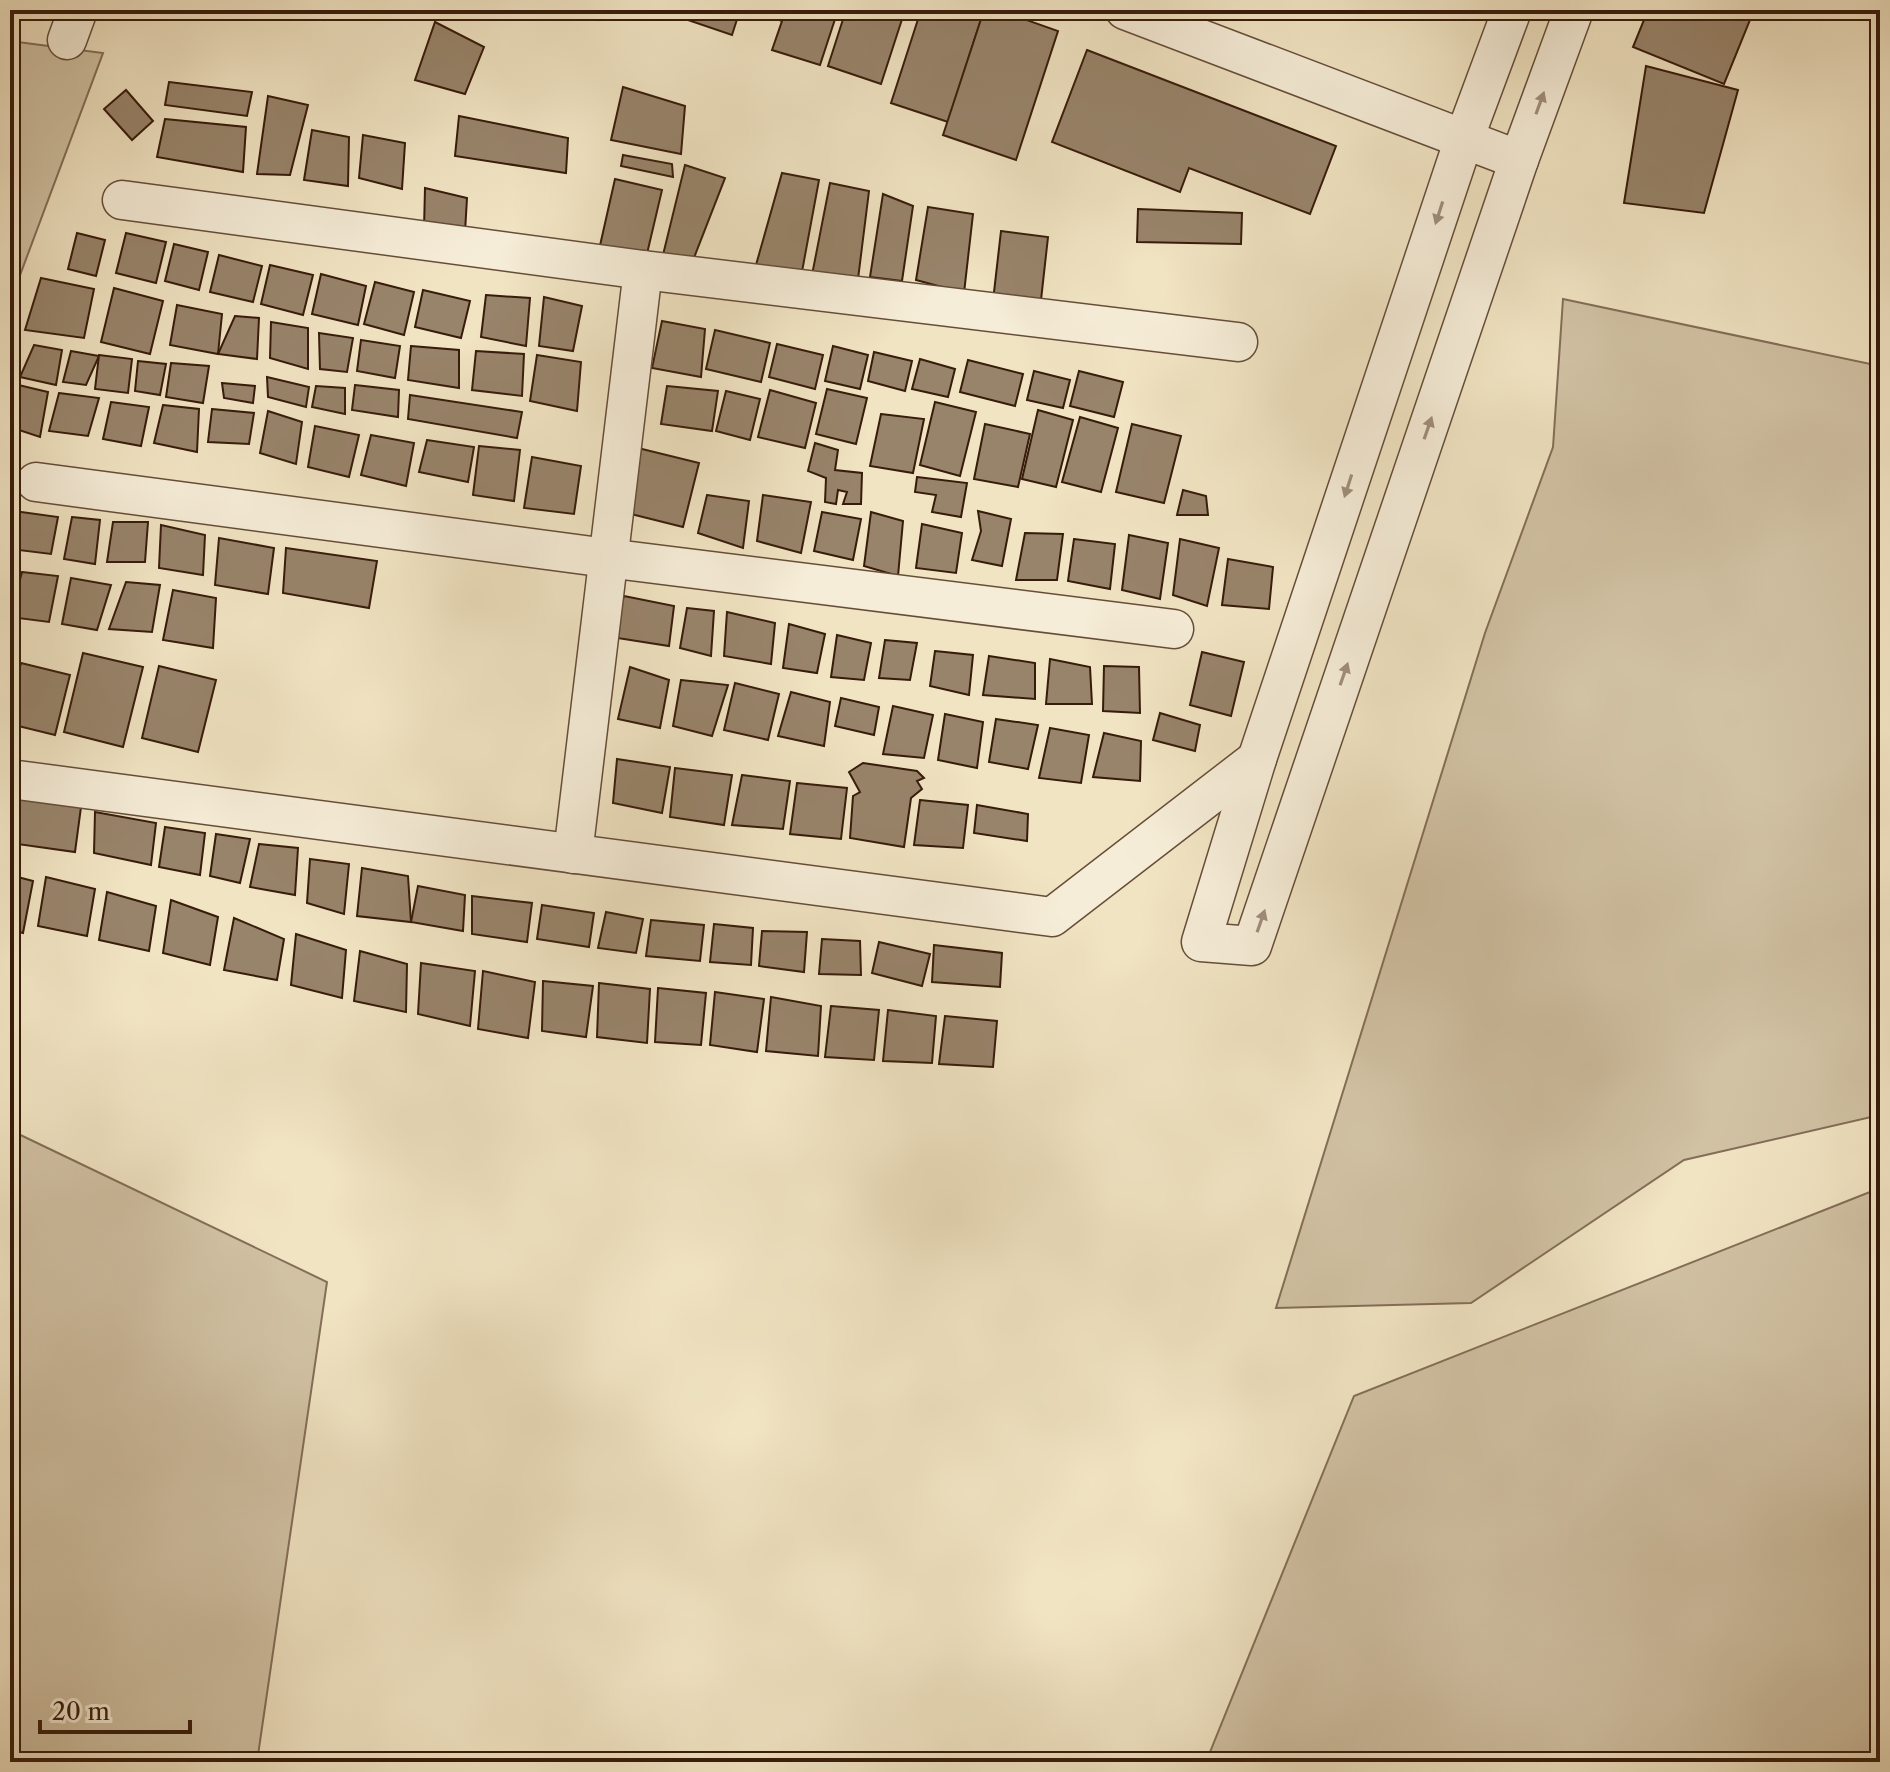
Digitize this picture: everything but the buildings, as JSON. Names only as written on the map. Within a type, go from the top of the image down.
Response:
[{"type":"street","points":[[1125,10],[1519,160]]},
{"type":"street","points":[[1512,10],[1464,139],[1257,759],[1201,942],[1252,946],[1519,160],[1574,10]]},
{"type":"street","points":[[122,200],[643,270],[1238,342]]},
{"type":"street","points":[[573,854],[643,270]]},
{"type":"street","points":[[36,482],[1174,629]]},
{"type":"street","points":[[10,779],[1052,917],[1257,759]]},
{"type":"shaded area","points":[[10,41],[103,53],[10,302]]},
{"type":"shaded area","points":[[1563,299],[1880,366],[1880,1115],[1684,1160],[1471,1303],[1276,1308],[1485,633],[1553,447]]},
{"type":"shaded area","points":[[10,1130],[327,1282],[257,1762],[10,1762]]},
{"type":"shaded area","points":[[1880,1188],[1880,1762],[1206,1762],[1354,1396]]}]
